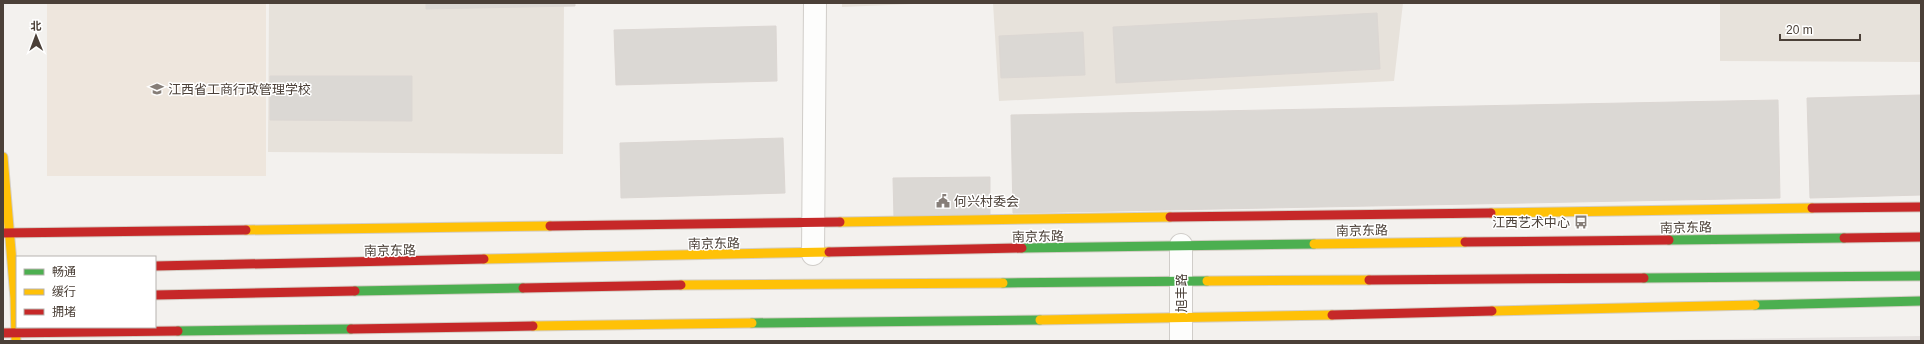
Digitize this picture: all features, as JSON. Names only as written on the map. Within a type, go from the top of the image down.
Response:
[{"type":"street","points":[[812,254],[815,3]]},
{"type":"street","points":[[3,158],[6,233],[16,298],[16,337]]},
{"type":"street","points":[[6,233],[1921,207]]},
{"type":"street","name":"南京东路","points":[[156,266],[812,254],[1181,245],[1921,237]]},
{"type":"street","name":"旭丰路","points":[[1180,341],[1181,245]]},
{"type":"street","points":[[156,295],[600,286],[1921,276]]},
{"type":"street","points":[[3,298],[16,298]]},
{"type":"street","points":[[3,333],[16,337],[1180,318],[1921,301]]},
{"type":"shaded area","name":"江西省工商行政管理学校","points":[[47,3],[266,3],[266,176],[47,176]]},
{"type":"shaded area","points":[[269,3],[564,3],[563,154],[268,152]]},
{"type":"shaded area","points":[[842,3],[936,3],[842,7]]},
{"type":"shaded area","points":[[993,3],[1403,3],[1394,81],[999,101]]},
{"type":"shaded area","points":[[1720,3],[1921,3],[1921,62],[1720,61]]},
{"type":"shaded area","points":[[1921,336],[1921,341],[1605,341]]},
{"type":"building","points":[[426,3],[575,3],[575,6],[426,9]]},
{"type":"building","points":[[1377,13],[1380,69],[1116,83],[1113,27]]},
{"type":"building","points":[[776,26],[777,81],[616,85],[614,30]]},
{"type":"building","points":[[1083,32],[1085,75],[1001,78],[999,36]]},
{"type":"building","points":[[270,76],[412,76],[412,121],[270,120]]},
{"type":"building","points":[[1921,95],[1921,195],[1810,198],[1807,98]]},
{"type":"building","points":[[1778,100],[1780,198],[1013,213],[1011,115]]},
{"type":"building","points":[[783,138],[785,193],[621,198],[620,143]]},
{"type":"building","points":[[990,177],[990,217],[894,218],[893,178]]},
{"type":"traffic: fast","points":[[1669,240],[1844,238]]},
{"type":"traffic: fast","points":[[1022,248],[1314,244]]},
{"type":"traffic: fast","points":[[1644,278],[1921,276]]},
{"type":"traffic: fast","points":[[1003,283],[1207,281]]},
{"type":"traffic: fast","points":[[355,291],[523,288]]},
{"type":"traffic: fast","points":[[1755,305],[1921,301]]},
{"type":"traffic: fast","points":[[752,323],[1040,320]]},
{"type":"traffic: fast","points":[[178,331],[351,329]]},
{"type":"traffic: slow","points":[[3,157],[15,298],[16,341]]},
{"type":"traffic: slow","points":[[1491,213],[1812,208]]},
{"type":"traffic: slow","points":[[840,222],[1170,217]]},
{"type":"traffic: slow","points":[[246,230],[550,226]]},
{"type":"traffic: slow","points":[[1314,244],[1465,242]]},
{"type":"traffic: slow","points":[[484,259],[829,252]]},
{"type":"traffic: slow","points":[[1207,281],[1369,280]]},
{"type":"traffic: slow","points":[[681,285],[1003,283]]},
{"type":"traffic: slow","points":[[1492,311],[1755,305]]},
{"type":"traffic: slow","points":[[1040,320],[1332,315]]},
{"type":"traffic: slow","points":[[533,326],[752,323]]},
{"type":"traffic: jam","points":[[1812,208],[1921,207]]},
{"type":"traffic: jam","points":[[1170,217],[1491,213]]},
{"type":"traffic: jam","points":[[550,226],[840,222]]},
{"type":"traffic: jam","points":[[3,233],[246,230]]},
{"type":"traffic: jam","points":[[1844,238],[1921,237]]},
{"type":"traffic: jam","points":[[1465,242],[1669,240]]},
{"type":"traffic: jam","points":[[829,252],[1022,248]]},
{"type":"traffic: jam","points":[[156,266],[484,259]]},
{"type":"traffic: jam","points":[[1369,280],[1644,278]]},
{"type":"traffic: jam","points":[[523,288],[681,285]]},
{"type":"traffic: jam","points":[[156,295],[355,291]]},
{"type":"traffic: jam","points":[[1332,315],[1492,311]]},
{"type":"traffic: jam","points":[[351,329],[533,326]]},
{"type":"traffic: jam","points":[[3,333],[178,331]]},
{"type":"place","name":"江西省工商行政管理学校","points":[[157,89]]},
{"type":"place","name":"何兴村委会","points":[[943,201]]},
{"type":"place","name":"江西艺术中心","points":[[1581,222]]}]
